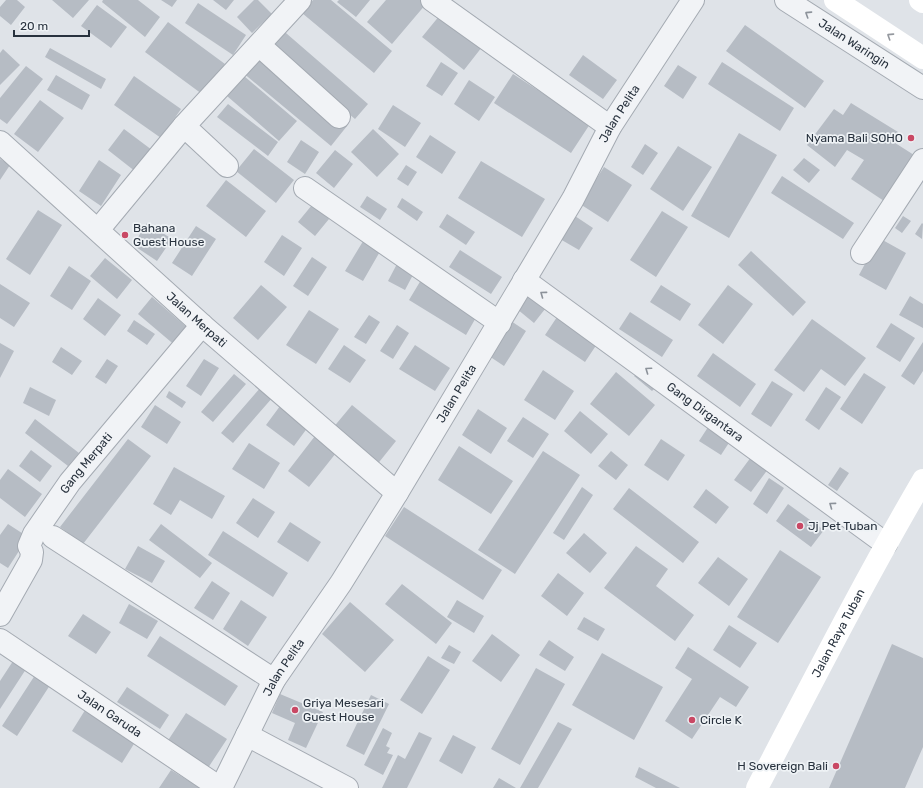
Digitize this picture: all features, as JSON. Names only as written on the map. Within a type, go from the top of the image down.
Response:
[{"type":"main road","points":[[835,0],[923,58]]},
{"type":"main road","name":"Jalan Raya Tuban","points":[[757,788],[886,544],[923,480]]},
{"type":"street","points":[[98,230],[184,126],[300,0]]},
{"type":"street","points":[[432,0],[610,127]]},
{"type":"street","name":"Jalan Pelita","points":[[220,788],[274,680],[341,583],[397,493],[573,199],[610,127],[693,0]]},
{"type":"street","name":"Jalan Waringin","points":[[786,0],[923,88]]},
{"type":"street","points":[[259,45],[339,117]]},
{"type":"street","points":[[184,126],[227,166]]},
{"type":"street","name":"Jalan Merpati","points":[[0,142],[98,230],[122,255],[397,493]]},
{"type":"street","points":[[862,253],[923,160]]},
{"type":"street","points":[[305,188],[500,323]]},
{"type":"street","name":"Gang Dirgantara","points":[[524,280],[886,544]]},
{"type":"street","name":"Gang Merpati","points":[[4,600],[31,560],[32,552],[29,546],[34,534],[70,482],[202,325]]},
{"type":"street","points":[[54,538],[274,680]]},
{"type":"street","name":"Jalan Garuda","points":[[0,640],[220,788]]},
{"type":"street","points":[[247,735],[346,788]]},
{"type":"building","points":[[6,0],[17,0],[25,7],[11,25],[0,16],[0,7]]},
{"type":"building","points":[[52,0],[89,0],[73,18]]},
{"type":"building","points":[[103,0],[138,0],[160,17],[145,37],[102,2]]},
{"type":"building","points":[[161,0],[177,0],[172,7]]},
{"type":"building","points":[[213,0],[234,0],[226,10]]},
{"type":"building","points":[[254,0],[258,0],[272,14],[252,33],[237,17]]},
{"type":"building","points":[[313,0],[331,0],[392,51],[374,73],[302,13]]},
{"type":"building","points":[[339,0],[370,0],[356,17],[337,2]]},
{"type":"building","points":[[386,0],[421,0],[426,4],[392,44],[367,22]]},
{"type":"building","points":[[198,3],[246,35],[233,55],[185,23]]},
{"type":"building","points":[[97,5],[127,27],[111,48],[81,26]]},
{"type":"building","points":[[440,15],[482,47],[464,70],[422,37]]},
{"type":"building","points":[[168,22],[225,64],[202,94],[145,52]]},
{"type":"building","points":[[745,25],[824,81],[805,108],[726,51]]},
{"type":"building","points":[[279,27],[368,104],[355,119],[265,43]]},
{"type":"building","points":[[50,48],[106,79],[101,89],[45,57]]},
{"type":"building","points":[[3,49],[20,65],[0,85],[0,53]]},
{"type":"building","points":[[259,53],[347,126],[331,146],[242,72]]},
{"type":"building","points":[[583,55],[617,80],[603,99],[569,75]]},
{"type":"building","points":[[441,62],[458,73],[442,96],[426,86]]},
{"type":"building","points":[[722,62],[794,108],[780,131],[708,84]]},
{"type":"building","points":[[678,65],[697,77],[683,99],[664,86]]},
{"type":"building","points":[[26,66],[43,79],[7,124],[0,119],[0,98]]},
{"type":"building","points":[[513,74],[590,124],[571,153],[494,103]]},
{"type":"building","points":[[56,75],[90,95],[82,110],[47,90]]},
{"type":"building","points":[[134,76],[181,109],[161,138],[114,105]]},
{"type":"building","points":[[244,76],[297,121],[279,141],[227,96]]},
{"type":"building","points":[[469,80],[495,97],[479,121],[454,104]]},
{"type":"building","points":[[40,100],[64,118],[38,152],[14,134]]},
{"type":"building","points":[[851,103],[898,132],[892,141],[914,155],[884,201],[851,179],[864,160],[847,150],[835,167],[807,145],[834,109],[843,115]]},
{"type":"building","points":[[228,104],[278,142],[268,156],[217,117]]},
{"type":"building","points":[[393,105],[421,123],[405,147],[378,129]]},
{"type":"building","points":[[124,129],[152,150],[136,172],[108,150]]},
{"type":"building","points":[[373,129],[399,154],[377,177],[351,152]]},
{"type":"building","points":[[739,133],[777,155],[729,238],[691,216]]},
{"type":"building","points":[[430,135],[456,152],[442,174],[416,157]]},
{"type":"building","points":[[301,140],[319,152],[305,174],[287,162]]},
{"type":"building","points":[[645,144],[658,153],[643,175],[631,167]]},
{"type":"building","points":[[678,146],[712,167],[683,211],[650,189]]},
{"type":"building","points":[[254,149],[294,180],[276,203],[236,171]]},
{"type":"building","points":[[335,150],[353,164],[334,188],[316,173]]},
{"type":"building","points":[[804,158],[820,170],[809,183],[793,170]]},
{"type":"building","points":[[0,159],[10,165],[0,180]]},
{"type":"building","points":[[99,160],[121,175],[101,206],[79,191]]},
{"type":"building","points":[[481,161],[545,199],[522,237],[458,198]]},
{"type":"building","points":[[406,165],[417,172],[408,186],[397,179]]},
{"type":"building","points":[[604,167],[632,185],[608,222],[580,204]]},
{"type":"building","points":[[782,176],[854,223],[843,239],[771,193]]},
{"type":"building","points":[[226,180],[266,211],[246,237],[206,206]]},
{"type":"building","points":[[367,196],[387,209],[380,220],[360,207]]},
{"type":"building","points":[[402,198],[423,212],[417,221],[397,207]]},
{"type":"building","points":[[312,205],[329,219],[315,236],[298,222]]},
{"type":"building","points":[[38,210],[62,225],[30,275],[6,259]]},
{"type":"building","points":[[662,211],[688,227],[656,277],[630,260]]},
{"type":"building","points":[[447,214],[475,232],[466,245],[439,227]]},
{"type":"building","points":[[575,216],[593,228],[579,250],[560,239]]},
{"type":"building","points":[[903,216],[911,221],[902,233],[895,228]]},
{"type":"building","points":[[147,223],[172,239],[157,261],[133,245]]},
{"type":"building","points":[[922,223],[923,224],[922,239],[915,234]]},
{"type":"building","points":[[196,226],[216,239],[192,276],[172,263]]},
{"type":"building","points":[[282,235],[302,248],[284,276],[264,262]]},
{"type":"building","points":[[365,238],[382,248],[363,281],[345,271]]},
{"type":"building","points":[[879,238],[906,253],[886,290],[859,275]]},
{"type":"building","points":[[460,250],[502,277],[491,294],[449,267]]},
{"type":"building","points":[[751,251],[806,302],[793,316],[738,265]]},
{"type":"building","points":[[312,257],[327,267],[308,296],[293,286]]},
{"type":"building","points":[[105,258],[132,280],[117,299],[90,276]]},
{"type":"building","points":[[398,262],[415,271],[405,290],[388,281]]},
{"type":"building","points":[[69,266],[91,281],[72,310],[50,296]]},
{"type":"building","points":[[421,280],[478,314],[466,335],[409,300]]},
{"type":"building","points":[[0,284],[30,303],[14,327],[0,318]]},
{"type":"building","points":[[261,285],[287,307],[258,340],[233,318]]},
{"type":"building","points":[[661,285],[691,304],[680,321],[650,302]]},
{"type":"building","points":[[728,285],[753,304],[723,344],[698,325]]},
{"type":"building","points":[[532,290],[549,304],[534,323],[517,309]]},
{"type":"building","points":[[910,296],[923,304],[923,328],[899,315]]},
{"type":"building","points":[[152,297],[191,331],[177,347],[138,314]]},
{"type":"building","points":[[98,298],[121,315],[105,336],[83,319]]},
{"type":"building","points":[[309,310],[339,329],[316,364],[286,345]]},
{"type":"building","points":[[630,312],[673,340],[662,357],[619,329]]},
{"type":"building","points":[[559,314],[599,341],[585,362],[545,335]]},
{"type":"building","points":[[369,315],[380,322],[366,344],[354,337]]},
{"type":"building","points":[[812,319],[866,358],[845,386],[821,369],[804,392],[774,370]]},
{"type":"building","points":[[134,320],[155,334],[147,345],[127,331]]},
{"type":"building","points":[[511,321],[526,331],[504,366],[489,356]]},
{"type":"building","points":[[891,323],[915,338],[900,362],[876,347]]},
{"type":"building","points":[[397,325],[409,333],[393,359],[380,351]]},
{"type":"building","points":[[923,342],[923,371],[914,385],[901,376]]},
{"type":"building","points":[[0,343],[14,351],[0,378]]},
{"type":"building","points":[[344,345],[366,360],[350,383],[328,369]]},
{"type":"building","points":[[415,345],[450,368],[435,391],[399,369]]},
{"type":"building","points":[[61,347],[82,361],[72,375],[52,362]]},
{"type":"building","points":[[713,353],[756,384],[740,407],[697,376]]},
{"type":"building","points":[[107,359],[118,366],[106,384],[95,377]]},
{"type":"building","points":[[204,359],[219,368],[201,396],[186,386]]},
{"type":"building","points":[[543,370],[574,391],[555,420],[524,400]]},
{"type":"building","points":[[640,370],[658,385],[652,391],[634,376]]},
{"type":"building","points":[[616,372],[655,405],[629,436],[590,404]]},
{"type":"building","points":[[864,373],[886,387],[862,424],[840,409]]},
{"type":"building","points":[[234,374],[246,384],[213,422],[201,412]]},
{"type":"building","points":[[772,381],[793,394],[771,427],[751,414]]},
{"type":"building","points":[[30,387],[56,400],[49,416],[23,403]]},
{"type":"building","points":[[261,387],[273,397],[233,443],[221,433]]},
{"type":"building","points":[[826,387],[841,397],[819,430],[805,420]]},
{"type":"building","points":[[169,391],[186,402],[182,408],[166,397]]},
{"type":"building","points":[[283,402],[311,423],[294,446],[266,425]]},
{"type":"building","points":[[155,405],[181,422],[167,444],[141,427]]},
{"type":"building","points":[[352,405],[396,441],[376,466],[332,429]]},
{"type":"building","points":[[478,409],[507,428],[491,454],[462,435]]},
{"type":"building","points":[[580,411],[608,434],[591,454],[564,431]]},
{"type":"building","points":[[523,417],[549,434],[533,458],[507,441]]},
{"type":"building","points":[[35,419],[79,453],[68,466],[25,433]]},
{"type":"building","points":[[712,421],[734,435],[721,455],[699,441]]},
{"type":"building","points":[[315,436],[336,453],[309,487],[288,471]]},
{"type":"building","points":[[128,439],[151,456],[83,544],[60,527]]},
{"type":"building","points":[[661,439],[685,455],[668,481],[644,465]]},
{"type":"building","points":[[249,443],[280,463],[264,489],[232,469]]},
{"type":"building","points":[[459,446],[513,481],[491,514],[438,480]]},
{"type":"building","points":[[31,450],[52,466],[40,482],[19,466]]},
{"type":"building","points":[[543,451],[580,475],[515,574],[478,550]]},
{"type":"building","points":[[611,451],[628,465],[616,480],[598,466]]},
{"type":"building","points":[[754,453],[771,465],[751,492],[734,480]]},
{"type":"building","points":[[174,467],[225,496],[212,519],[180,500],[171,515],[153,504]]},
{"type":"building","points":[[840,467],[849,473],[837,491],[828,485]]},
{"type":"building","points":[[8,469],[42,494],[25,517],[0,498],[0,480]]},
{"type":"building","points":[[769,478],[784,488],[767,514],[753,504]]},
{"type":"building","points":[[582,487],[593,495],[564,540],[553,533]]},
{"type":"building","points":[[629,488],[699,542],[683,563],[613,509]]},
{"type":"building","points":[[706,489],[729,507],[716,524],[693,507]]},
{"type":"building","points":[[253,498],[275,512],[258,538],[236,523]]},
{"type":"building","name":"Jj Pet Tuban","points":[[788,504],[824,530],[811,547],[776,521]]},
{"type":"building","points":[[404,507],[502,570],[483,600],[385,536]]},
{"type":"building","points":[[290,522],[321,542],[308,562],[277,542]]},
{"type":"building","points":[[8,524],[28,537],[8,568],[0,563],[0,535]]},
{"type":"building","points":[[161,524],[212,563],[200,578],[149,540]]},
{"type":"building","points":[[223,531],[288,573],[273,597],[208,555]]},
{"type":"building","points":[[584,533],[607,553],[590,573],[566,553]]},
{"type":"building","points":[[138,546],[165,561],[152,583],[125,569]]},
{"type":"building","points":[[636,546],[668,569],[656,586],[694,615],[675,641],[604,588]]},
{"type":"building","points":[[780,550],[821,577],[778,643],[737,617]]},
{"type":"building","points":[[718,557],[748,579],[729,606],[698,583]]},
{"type":"building","points":[[558,573],[584,593],[567,616],[541,596]]},
{"type":"building","points":[[212,581],[230,593],[213,620],[194,608]]},
{"type":"building","points":[[402,584],[452,623],[436,644],[385,604]]},
{"type":"building","points":[[241,600],[267,617],[248,646],[223,629]]},
{"type":"building","points":[[457,600],[484,616],[474,633],[447,617]]},
{"type":"building","points":[[350,602],[394,640],[365,672],[322,634]]},
{"type":"building","points":[[129,604],[158,621],[147,639],[119,623]]},
{"type":"building","points":[[83,614],[111,632],[96,654],[68,636]]},
{"type":"building","points":[[584,617],[605,629],[598,641],[577,629]]},
{"type":"building","points":[[729,625],[757,643],[740,668],[713,650]]},
{"type":"building","points":[[492,634],[520,655],[501,682],[472,661]]},
{"type":"building","points":[[160,636],[238,686],[225,706],[147,656]]},
{"type":"building","points":[[549,640],[574,657],[565,671],[539,655]]},
{"type":"building","points":[[892,644],[923,658],[923,747],[905,788],[829,788]]},
{"type":"building","points":[[449,645],[461,652],[454,664],[441,658]]},
{"type":"building","points":[[688,647],[749,687],[736,707],[720,697],[692,739],[665,721],[692,679],[675,668]]},
{"type":"building","points":[[602,653],[663,687],[634,740],[572,705]]},
{"type":"building","points":[[17,655],[30,663],[0,709],[0,681]]},
{"type":"building","points":[[428,656],[450,670],[422,714],[400,700]]},
{"type":"building","points":[[536,668],[565,684],[520,765],[491,749]]},
{"type":"building","points":[[39,669],[54,679],[17,736],[2,726]]},
{"type":"building","points":[[127,687],[169,715],[160,729],[117,702]]},
{"type":"building","points":[[280,694],[323,712],[306,748],[288,740],[295,723],[272,713]]},
{"type":"building","points":[[371,695],[389,704],[364,755],[346,746]]},
{"type":"building","points":[[87,707],[137,739],[122,763],[72,731]]},
{"type":"building","points":[[186,713],[227,739],[208,768],[167,742]]},
{"type":"building","points":[[558,722],[572,729],[538,788],[520,788]]},
{"type":"building","points":[[383,728],[392,733],[386,746],[390,748],[387,753],[393,755],[383,775],[364,765]]},
{"type":"building","points":[[419,732],[432,738],[407,788],[382,788],[398,755],[405,759]]},
{"type":"building","points":[[453,735],[476,747],[462,774],[439,761]]},
{"type":"building","points":[[639,767],[680,788],[656,788],[635,777]]},
{"type":"building","points":[[171,770],[200,788],[159,788]]},
{"type":"building","points":[[499,778],[516,788],[493,788]]},
{"type":"place","name":"Nyama Bali SOHO","points":[[911,138]]},
{"type":"place","name":"Bahana Guest House","points":[[125,235]]},
{"type":"place","name":"Jj Pet Tuban","points":[[800,526]]},
{"type":"place","name":"Griya Mesesari Guest House","points":[[295,710]]},
{"type":"place","name":"Circle K","points":[[692,720]]},
{"type":"place","name":"H Sovereign Bali","points":[[836,766]]}]
